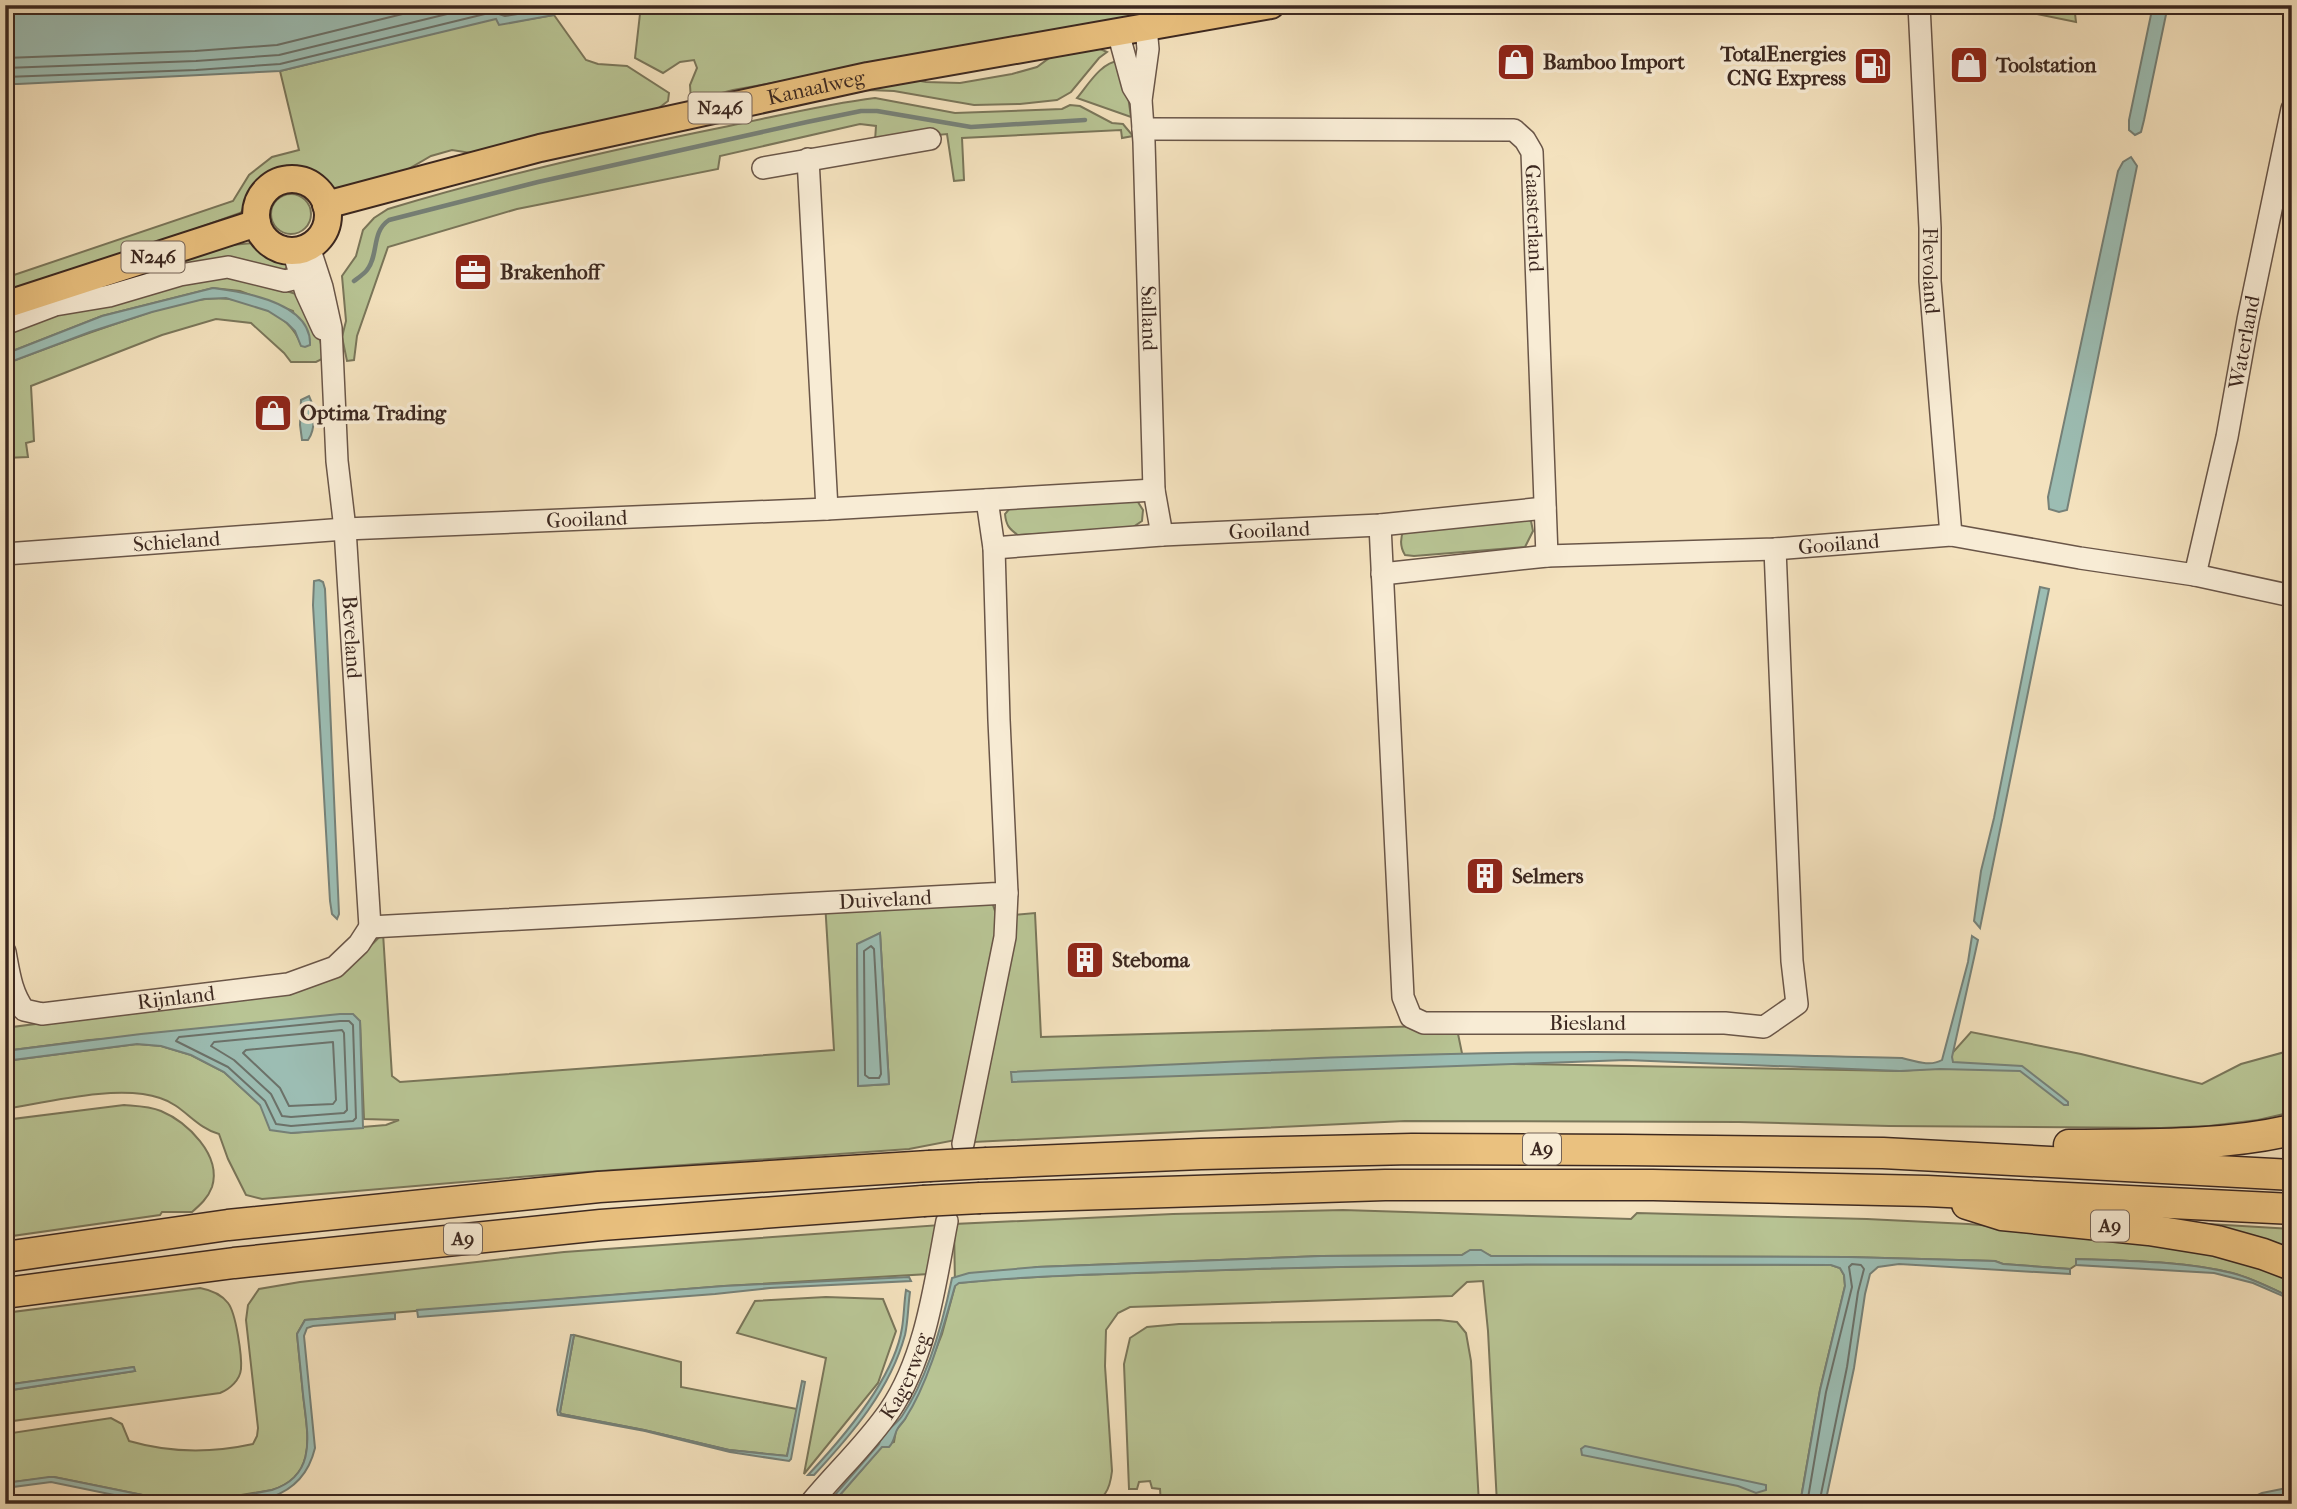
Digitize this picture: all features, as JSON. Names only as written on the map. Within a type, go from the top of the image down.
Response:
[{"type":"highway","name":"A9","points":[[1883,1153],[1963,1142],[2010,1145],[2208,1143],[2292,1130]]},
{"type":"highway","name":"A9","points":[[5,1257],[228,1225],[599,1187],[929,1166],[1201,1154],[1412,1149],[1883,1153],[2292,1175]]},
{"type":"highway","name":"A9","points":[[5,1293],[234,1263],[601,1225],[980,1198],[1385,1185],[1653,1185],[1927,1191],[2292,1209]]},
{"type":"highway","name":"A9","points":[[1927,1191],[2002,1215],[2149,1230],[2217,1241],[2292,1265]]},
{"type":"main road","name":"Kanaalweg","points":[[326,205],[540,148],[855,79],[1271,5]]},
{"type":"main road","points":[[282,180],[301,180],[309,184],[317,189],[326,205],[328,217],[325,229],[318,239],[301,249],[281,249],[270,244],[257,223],[257,205],[266,189],[282,180]]},
{"type":"main road","name":"N246","points":[[5,305],[257,223]]},
{"type":"street","name":"Flevoland","points":[[1919,5],[1930,228],[1930,281],[1951,535]]},
{"type":"street","name":"Salland","points":[[1146,27],[1148,49],[1141,100],[1154,490],[1162,535]]},
{"type":"street","name":"Salland","points":[[1118,32],[1133,87],[1141,100]]},
{"type":"street","name":"Waterland","points":[[2195,575],[2227,437],[2248,320],[2292,109]]},
{"type":"street","name":"Gaasterland","points":[[1143,129],[1514,131],[1525,140],[1531,152],[1547,556]]},
{"type":"street","points":[[763,168],[930,139]]},
{"type":"street","points":[[808,159],[827,509]]},
{"type":"street","name":"Beveland","points":[[301,249],[302,277],[311,303],[333,346]]},
{"type":"street","name":"Beveland","points":[[301,249],[329,312],[333,346],[337,461],[345,530],[370,927]]},
{"type":"street","points":[[5,324],[55,305],[109,296],[180,275],[228,267],[285,281],[302,277]]},
{"type":"street","name":"Gooiland","points":[[345,530],[827,509],[1154,490]]},
{"type":"street","points":[[963,1144],[1005,937],[1007,893],[994,548],[986,500]]},
{"type":"street","name":"Gooiland","points":[[994,548],[1162,535],[1380,525],[1545,508]]},
{"type":"street","name":"Biesland","points":[[1380,525],[1403,997],[1411,1017],[1424,1023],[1725,1023],[1764,1027],[1797,1004],[1792,961],[1775,549]]},
{"type":"street","name":"Schieland","points":[[5,554],[345,530]]},
{"type":"street","name":"Gooiland","points":[[1382,574],[1547,556],[1775,549],[1951,535],[2195,575],[2292,596]]},
{"type":"street","name":"Duiveland","points":[[370,927],[1007,893]]},
{"type":"street","name":"Rijnland","points":[[5,952],[16,1000],[24,1010],[42,1014],[288,984],[335,967],[359,944],[370,927]]},
{"type":"street","name":"Kagerweg","points":[[810,1504],[891,1408],[907,1376],[917,1354],[929,1311],[947,1221]]},
{"type":"green space","points":[[641,5],[1189,5],[733,90],[691,101],[690,85],[697,68],[694,60],[680,62],[663,73],[635,58]]},
{"type":"green space","points":[[1993,5],[2074,5],[2076,22]]},
{"type":"green space","points":[[554,15],[586,60],[598,64],[627,66],[669,93],[668,101],[651,114],[477,154],[452,150],[431,156],[398,175],[333,189],[300,173],[282,173],[265,183],[240,213],[22,291],[5,289],[5,278],[233,201],[249,175],[272,157],[299,150],[280,71],[496,18],[500,24]]},
{"type":"green space","points":[[1089,44],[1107,52],[1071,92],[1057,100],[974,105],[894,91],[868,90],[764,111],[900,77],[926,82],[960,83],[1012,74],[1037,67],[1052,56]]},
{"type":"green space","points":[[1119,61],[1125,75],[1131,117],[1077,98],[1106,65]]},
{"type":"green space","points":[[875,98],[955,113],[1080,106],[1112,123],[1123,124],[1133,136],[1122,138],[1121,130],[962,138],[964,180],[954,181],[947,134],[875,141],[876,126],[860,124],[720,156],[718,169],[517,209],[388,247],[357,336],[354,360],[347,361],[342,337],[346,321],[342,276],[356,256],[363,230],[374,218],[388,209],[601,153],[802,110]]},
{"type":"green space","points":[[291,194],[299,195],[305,200],[310,206],[310,222],[305,228],[299,233],[291,234],[283,233],[277,228],[272,222],[271,214],[272,206],[277,200],[283,195]]},
{"type":"green space","points":[[253,243],[283,257],[287,267],[282,273],[155,276],[153,271],[202,252]]},
{"type":"green space","points":[[221,276],[299,295],[319,335],[324,358],[316,362],[291,362],[251,323],[216,319],[162,335],[31,386],[34,441],[26,443],[28,457],[5,458],[5,364],[151,312],[178,304],[219,298],[262,307],[275,314],[286,322],[301,345],[293,311],[240,291],[213,288],[102,316],[5,354],[5,328],[54,310]]},
{"type":"green space","points":[[1136,499],[1143,510],[1142,521],[1130,529],[1018,535],[1012,531],[1005,518],[1011,507]]},
{"type":"green space","points":[[1525,518],[1531,521],[1533,531],[1525,547],[1414,556],[1405,555],[1402,549],[1404,529]]},
{"type":"green space","points":[[825,902],[992,902],[999,923],[956,1140],[909,1149],[544,1175],[262,1199],[246,1195],[219,1134],[203,1127],[176,1106],[160,1098],[143,1094],[104,1093],[5,1109],[5,1061],[137,1044],[161,1046],[191,1055],[224,1072],[291,1133],[386,1125],[399,1120],[364,1119],[360,1021],[90,1040],[5,1051],[5,1028],[295,990],[343,967],[364,952],[383,933],[392,1076],[400,1082],[834,1050]],"holes":[[[880,933],[889,1084],[859,1086],[857,945]]]},
{"type":"green space","points":[[1035,913],[1041,1037],[1426,1026],[1457,1029],[1464,1063],[1900,1071],[1939,1068],[1971,1032],[2081,1054],[2202,1084],[2241,1064],[2292,1050],[2292,1112],[2258,1120],[2209,1126],[2161,1128],[1405,1121],[974,1142],[1014,915]]},
{"type":"green space","points":[[124,1105],[161,1111],[181,1123],[200,1141],[212,1163],[214,1175],[212,1187],[204,1201],[192,1212],[162,1212],[160,1215],[5,1237],[5,1120]]},
{"type":"green space","points":[[1343,1210],[1631,1219],[1637,1213],[1867,1219],[2101,1235],[2164,1242],[2292,1275],[2292,1298],[2247,1278],[2213,1269],[2155,1262],[2077,1259],[2076,1265],[2070,1269],[2003,1264],[1995,1261],[1848,1257],[1491,1256],[1470,1251],[1462,1255],[1321,1256],[1037,1267],[959,1283],[1075,1275],[1271,1268],[1831,1265],[1840,1268],[1845,1286],[1820,1390],[1800,1504],[1497,1504],[1483,1281],[1467,1282],[1452,1296],[1130,1307],[1118,1313],[1106,1330],[1105,1366],[1112,1471],[1108,1489],[1097,1501],[1084,1504],[832,1504],[882,1446],[894,1442],[896,1430],[905,1419],[925,1377],[942,1334],[955,1286],[954,1224],[1173,1214]]},
{"type":"green space","points":[[2142,1220],[2292,1229],[2292,1256]]},
{"type":"green space","points":[[940,1225],[929,1274],[724,1286],[305,1320],[297,1334],[307,1451],[297,1474],[287,1483],[272,1490],[187,1504],[54,1477],[5,1483],[5,1434],[111,1418],[122,1424],[129,1441],[160,1448],[207,1450],[253,1444],[258,1428],[246,1320],[248,1305],[259,1289],[564,1252]]},
{"type":"green space","points":[[200,1288],[222,1297],[234,1316],[241,1369],[237,1380],[227,1389],[220,1393],[5,1422],[5,1391],[135,1371],[133,1367],[5,1385],[5,1313]]},
{"type":"green space","points":[[826,1297],[883,1299],[896,1331],[878,1383],[804,1474],[826,1358],[737,1333],[755,1301]]},
{"type":"green space","points":[[1439,1320],[1457,1322],[1466,1333],[1471,1361],[1479,1504],[1161,1504],[1160,1489],[1152,1488],[1150,1481],[1139,1482],[1137,1489],[1129,1489],[1124,1364],[1130,1338],[1147,1327],[1179,1324]]},
{"type":"green space","points":[[574,1335],[681,1362],[681,1387],[797,1409],[787,1456],[729,1450],[561,1414]]},
{"type":"water","points":[[5,5],[554,5],[554,15],[499,25],[496,19],[280,71],[5,84]]},
{"type":"water","points":[[2153,5],[2168,5],[2141,132],[2135,135],[2129,130],[2129,120]]},
{"type":"water","points":[[2131,157],[2137,166],[2067,510],[2059,512],[2049,509],[2048,497],[2118,171],[2123,162]]},
{"type":"water","points":[[213,288],[258,297],[289,310],[300,319],[308,331],[310,345],[301,346],[295,331],[268,311],[226,298],[204,299],[90,332],[5,364],[5,354],[102,316]]},
{"type":"water","points":[[309,396],[313,424],[308,440],[302,440],[301,400]]},
{"type":"water","points":[[314,581],[323,582],[325,589],[339,914],[337,919],[332,914],[330,901],[313,605]]},
{"type":"water","points":[[2040,587],[2049,589],[1980,928],[1974,921],[1981,871]]},
{"type":"water","points":[[880,933],[889,1084],[858,1086],[857,944]]},
{"type":"water","points":[[1972,936],[1978,940],[1953,1062],[2022,1066],[2068,1102],[2068,1105],[2064,1105],[2020,1071],[1900,1071],[1626,1060],[1012,1082],[1011,1072],[1448,1054],[1710,1053],[1902,1058],[1933,1063],[1942,1060],[1968,962]]},
{"type":"water","points":[[353,1014],[360,1021],[363,1128],[291,1133],[270,1130],[260,1105],[224,1072],[191,1055],[161,1046],[137,1044],[5,1061],[5,1051]]},
{"type":"water","points":[[1470,1250],[1481,1250],[1491,1256],[1848,1257],[1995,1261],[2003,1264],[2070,1269],[2070,1274],[1899,1264],[1878,1267],[1870,1274],[1854,1368],[1825,1504],[1800,1504],[1820,1390],[1845,1286],[1840,1268],[1831,1265],[1593,1264],[1276,1268],[1078,1275],[959,1283],[955,1286],[921,1389],[892,1442],[889,1447],[882,1447],[832,1504],[827,1504],[899,1420],[911,1401],[933,1350],[952,1278],[969,1273],[1037,1267],[1321,1256],[1462,1255]]},
{"type":"water","points":[[2076,1259],[2155,1262],[2213,1269],[2255,1281],[2292,1300],[2253,1283],[2214,1273],[2076,1265]]},
{"type":"water","points":[[909,1277],[911,1281],[770,1288],[418,1317],[417,1310],[724,1286]]},
{"type":"water","points":[[906,1290],[910,1292],[906,1330],[898,1355],[880,1393],[842,1444],[814,1475],[808,1475],[851,1426],[889,1367],[902,1328]]},
{"type":"water","points":[[395,1313],[395,1319],[307,1328],[304,1336],[315,1448],[308,1467],[298,1481],[269,1498],[252,1502],[197,1504],[272,1490],[287,1483],[304,1463],[307,1437],[297,1334],[305,1320]]},
{"type":"water","points":[[571,1335],[574,1335],[561,1414],[644,1430],[729,1450],[787,1456],[802,1381],[805,1382],[791,1459],[789,1461],[730,1452],[645,1431],[558,1415]]},
{"type":"water","points":[[134,1367],[135,1371],[5,1391],[5,1385]]},
{"type":"water","points":[[1585,1446],[1766,1485],[1766,1490],[1756,1493],[1738,1486],[1582,1455],[1581,1449]]},
{"type":"water","points":[[49,1477],[187,1504],[158,1504],[51,1482],[5,1488],[5,1483]]},
{"type":"water","points":[[2292,1487],[2292,1497],[2270,1504],[2238,1504],[2262,1493]]},
{"type":"waterway","points":[[354,281],[371,264],[377,237],[389,220],[538,182],[807,122],[861,111],[877,111],[971,127],[1085,120]]},
{"type":"place","name":"Bamboo Import","points":[[1516,62]]},
{"type":"place","name":"Toolstation","points":[[1969,65]]},
{"type":"place","name":"TotalEnergies CNG Express","points":[[1873,66]]},
{"type":"place","name":"Brakenhoff","points":[[473,272]]},
{"type":"place","name":"Optima Trading","points":[[273,413]]},
{"type":"place","name":"Selmers","points":[[1485,876]]},
{"type":"place","name":"Steboma","points":[[1085,960]]}]
